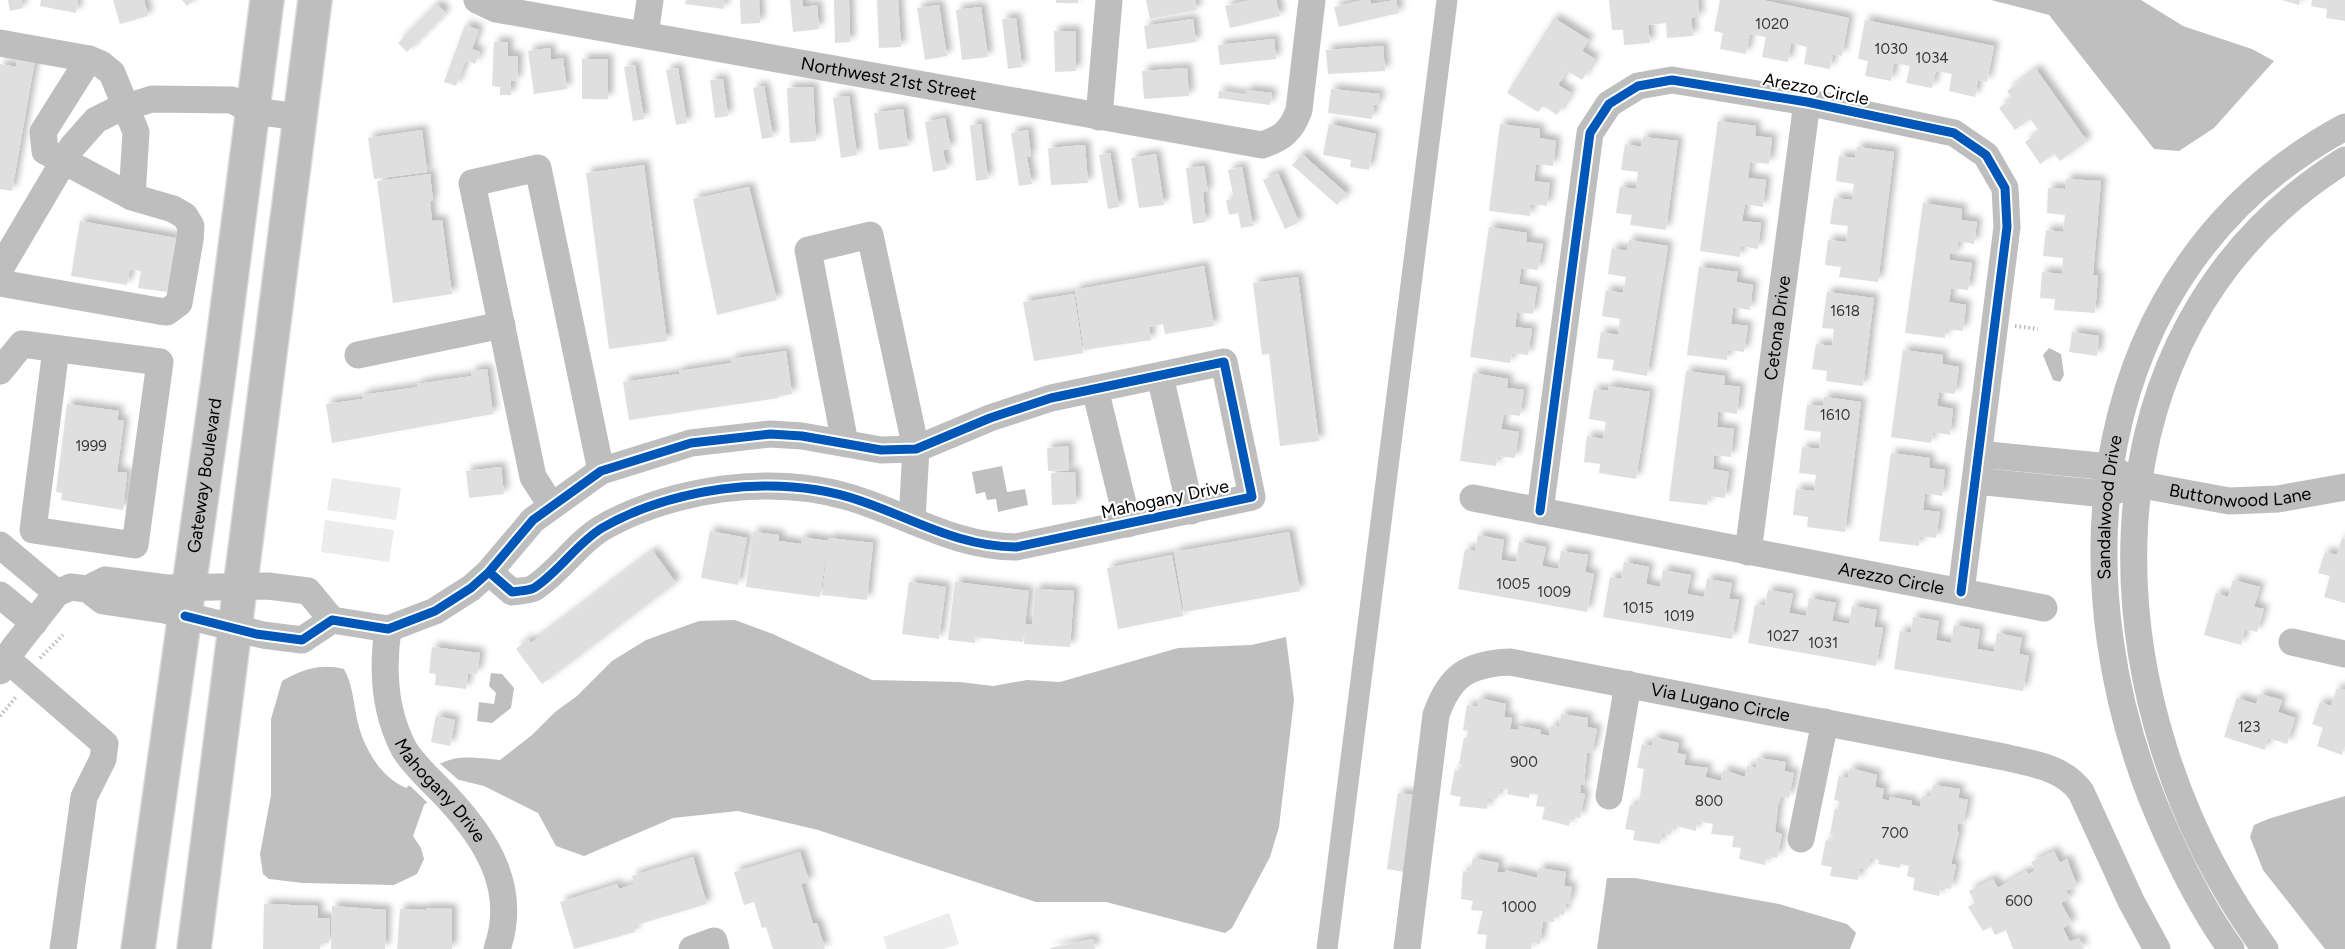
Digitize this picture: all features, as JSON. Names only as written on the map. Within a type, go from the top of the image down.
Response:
[{"type":"main road","name":"Gateway Boulevard","points":[[138,949],[267,0]]},
{"type":"main road","points":[[194,949],[315,0]]},
{"type":"street","name":"Northwest 21st Street","points":[[477,0],[496,9],[1262,145],[1286,134],[1294,123],[1312,0]]},
{"type":"street","points":[[645,35],[650,0]]},
{"type":"street","points":[[1099,117],[1109,0]]},
{"type":"street","points":[[0,43],[89,60],[101,64],[112,74],[136,132],[132,197]]},
{"type":"street","points":[[0,283],[159,311],[174,308],[182,294],[191,226],[185,216],[173,209],[132,197],[45,152],[43,132],[89,60]]},
{"type":"street","name":"Arezzo Circle","points":[[1540,511],[1590,133],[1609,104],[1638,86],[1672,80],[1807,102],[1954,133],[1986,155],[2005,188],[2007,226],[1961,592]]},
{"type":"street","name":"Cetona Drive","points":[[1748,552],[1807,102]]},
{"type":"street","points":[[0,269],[63,161],[79,138],[96,120],[127,107],[152,115],[231,116],[253,111],[300,117]]},
{"type":"street","name":"Sandalwood Drive","points":[[2228,948],[2195,892],[2156,810],[2136,757],[2122,704],[2105,595],[2105,494],[2116,429],[2129,381],[2148,333],[2191,261],[2247,197],[2286,165],[2345,127]]},
{"type":"street","name":"Sandalwood Drive","points":[[2259,940],[2222,882],[2182,800],[2151,699],[2136,595],[2134,541],[2137,484],[2143,447],[2157,394],[2193,313],[2213,284],[2272,215],[2304,188],[2345,160]]},
{"type":"street","points":[[551,505],[533,477],[472,183],[538,168],[601,471]]},
{"type":"street","points":[[845,443],[808,250],[870,235],[916,449],[912,520]]},
{"type":"street","points":[[358,355],[502,325]]},
{"type":"street","points":[[0,371],[22,344],[160,362],[135,545],[33,530]]},
{"type":"street","points":[[10,553],[30,548],[56,349]]},
{"type":"street","name":"Mahogany Drive","points":[[489,572],[512,592],[533,589],[601,529],[645,507],[686,495],[723,489],[799,486],[860,500],[912,520],[938,533],[990,547],[1016,547],[1252,497],[1224,362],[1051,398],[990,418],[916,449],[881,450],[770,434],[724,437],[691,443],[601,471],[533,520],[489,572],[435,611],[388,629],[384,684],[392,720],[405,750],[478,836],[497,872],[505,900],[504,922],[497,949]]},
{"type":"street","points":[[1160,376],[1191,511]]},
{"type":"street","points":[[1095,389],[1128,524]]},
{"type":"street","points":[[1979,454],[2110,467],[2137,484]]},
{"type":"street","points":[[2032,487],[2035,459]]},
{"type":"street","points":[[1976,481],[2105,494],[2137,484]]},
{"type":"street","name":"Buttonwood Lane","points":[[2137,484],[2229,501],[2278,499],[2345,487]]},
{"type":"street","name":"Arezzo Circle","points":[[1473,498],[2044,608]]},
{"type":"street","points":[[10,553],[57,593]]},
{"type":"street","points":[[63,949],[84,797],[103,759],[105,744],[14,666],[14,649],[57,593],[71,587],[87,589],[105,580],[167,588],[236,628],[302,640],[332,620]]},
{"type":"street","points":[[187,601],[241,586],[268,586],[308,591],[332,620],[388,629]]},
{"type":"street","points":[[0,595],[34,623]]},
{"type":"street","points":[[2292,642],[2345,654]]},
{"type":"street","name":"Via Lugano Circle","points":[[1407,949],[1436,715],[1442,697],[1454,680],[1480,666],[1510,662],[2004,757],[2056,771],[2072,780],[2092,813],[2131,901],[2157,949]]},
{"type":"street","points":[[1609,796],[1628,684]]},
{"type":"street","points":[[1801,839],[1825,722]]},
{"type":"street","points":[[2228,948],[2259,940]]},
{"type":"street","points":[[692,949],[714,941],[716,949]]},
{"type":"path","points":[[2014,326],[2038,329]]},
{"type":"path","points":[[14,666],[63,635]]},
{"type":"path","points":[[0,716],[23,688]]},
{"type":"shaded area","points":[[1991,0],[2141,0],[2183,26],[2252,49],[2274,61],[2214,128],[2179,151],[2154,149],[2049,15]]},
{"type":"shaded area","points":[[2049,348],[2061,354],[2064,375],[2060,382],[2053,380],[2043,355]]},
{"type":"shaded area","points":[[1002,466],[1007,492],[1025,489],[1028,505],[998,512],[996,499],[987,500],[985,492],[976,494],[972,472]]},
{"type":"shaded area","points":[[332,478],[401,488],[396,520],[327,510]]},
{"type":"shaded area","points":[[325,520],[394,530],[389,562],[321,552]]},
{"type":"shaded area","points":[[735,620],[773,634],[872,680],[960,682],[993,686],[1027,680],[1060,682],[1178,648],[1251,645],[1286,637],[1294,700],[1279,827],[1270,857],[1232,928],[1225,933],[1106,902],[1036,902],[818,830],[738,811],[673,818],[584,856],[556,846],[538,813],[484,786],[455,779],[424,805],[413,836],[421,848],[424,859],[417,874],[394,885],[303,883],[269,879],[263,874],[260,854],[271,795],[271,719],[282,681],[289,677],[304,670],[320,667],[344,669],[351,685],[358,725],[372,757],[387,775],[406,788],[430,770],[449,760],[470,757],[500,760],[577,696],[612,661],[646,640],[699,621]]},
{"type":"shaded area","points":[[491,673],[502,674],[514,688],[511,708],[492,723],[477,721],[479,702],[494,704],[496,693],[489,686]]},
{"type":"shaded area","points":[[2345,796],[2345,949],[2325,949],[2263,870],[2250,837],[2254,825]]},
{"type":"shaded area","points":[[1607,878],[1635,878],[1779,904],[1847,924],[1856,933],[1850,949],[1597,949]]},
{"type":"shaded area","points":[[949,913],[959,944],[944,949],[887,949],[883,937]]},
{"type":"pier","points":[[437,761],[462,783],[456,782],[429,804],[409,785]]},
{"type":"building","points":[[8,0],[21,0],[23,8],[10,11]]},
{"type":"building","points":[[41,0],[78,0],[76,13],[40,6]]},
{"type":"building","points":[[113,0],[144,0],[148,16],[120,24]]},
{"type":"building","points":[[182,0],[195,0],[187,6]]},
{"type":"building","points":[[686,0],[725,0],[724,9],[685,4]]},
{"type":"building","points":[[740,0],[759,0],[760,23],[741,24]]},
{"type":"building","points":[[790,0],[802,0],[803,7],[817,5],[819,29],[793,32]]},
{"type":"building","points":[[834,0],[849,0],[850,42],[835,43]]},
{"type":"building","points":[[877,0],[898,0],[901,47],[879,48]]},
{"type":"building","points":[[1056,0],[1078,0],[1078,3],[1056,3]]},
{"type":"building","points":[[1146,0],[1195,0],[1197,10],[1150,19]]},
{"type":"building","points":[[1251,0],[1276,0],[1280,16],[1230,28],[1225,6]]},
{"type":"building","points":[[1370,0],[1371,4],[1396,0],[1399,13],[1339,27],[1334,7]]},
{"type":"building","points":[[1609,0],[1698,0],[1699,18],[1691,18],[1693,36],[1667,38],[1666,23],[1648,25],[1650,43],[1624,45],[1623,30],[1612,30]]},
{"type":"building","points":[[1720,0],[1762,0],[1849,18],[1842,56],[1833,54],[1830,69],[1804,64],[1807,47],[1791,43],[1788,62],[1762,57],[1766,37],[1750,34],[1746,54],[1720,49],[1723,33],[1714,31]]},
{"type":"building","points":[[2282,0],[2300,0],[2299,5]]},
{"type":"building","points":[[2312,0],[2345,0],[2345,21],[2326,18],[2327,9],[2311,6]]},
{"type":"building","points":[[437,4],[446,13],[407,52],[398,43]]},
{"type":"building","points":[[939,5],[947,56],[925,60],[917,8]]},
{"type":"building","points":[[981,7],[988,57],[962,60],[956,10]]},
{"type":"building","points":[[1016,18],[1022,67],[1008,69],[1002,19]]},
{"type":"building","points":[[1554,18],[1589,40],[1582,51],[1595,59],[1582,80],[1567,71],[1558,85],[1571,93],[1557,115],[1543,106],[1538,112],[1507,93]]},
{"type":"building","points":[[1193,19],[1196,42],[1147,49],[1144,26]]},
{"type":"building","points":[[1865,20],[1994,46],[1987,82],[1978,80],[1975,97],[1949,91],[1952,74],[1936,71],[1932,88],[1906,83],[1910,66],[1894,63],[1891,81],[1865,76],[1868,61],[1858,59]]},
{"type":"building","points":[[465,25],[479,30],[472,49],[480,52],[475,64],[466,60],[456,86],[444,82]]},
{"type":"building","points":[[1054,31],[1076,31],[1076,71],[1055,72]]},
{"type":"building","points":[[1274,39],[1276,59],[1220,65],[1218,45]]},
{"type":"building","points":[[494,42],[508,42],[508,56],[518,56],[517,81],[511,81],[511,95],[500,95],[500,87],[492,86]]},
{"type":"building","points":[[1383,46],[1385,71],[1328,74],[1326,50]]},
{"type":"building","points":[[550,48],[551,60],[563,58],[567,89],[534,94],[528,51]]},
{"type":"building","points":[[18,57],[35,60],[12,191],[0,189],[0,64],[16,67]]},
{"type":"building","points":[[582,59],[608,59],[608,99],[582,99]]},
{"type":"building","points":[[635,65],[644,119],[633,121],[624,67]]},
{"type":"building","points":[[678,68],[687,123],[676,125],[666,70]]},
{"type":"building","points":[[1187,68],[1189,96],[1144,99],[1142,71]]},
{"type":"building","points":[[2036,69],[2087,141],[2060,161],[2054,154],[2040,164],[2025,142],[2040,132],[2030,119],[2015,130],[1999,108],[2012,98],[2007,91]]},
{"type":"building","points":[[723,79],[728,116],[715,118],[710,80]]},
{"type":"building","points":[[764,86],[773,137],[762,139],[753,88]]},
{"type":"building","points":[[813,87],[816,141],[790,143],[787,88]]},
{"type":"building","points":[[1331,89],[1380,94],[1378,105],[1374,105],[1372,119],[1328,113]]},
{"type":"building","points":[[1247,90],[1272,93],[1270,105],[1218,98],[1219,91],[1246,95]]},
{"type":"building","points":[[849,96],[857,155],[841,158],[833,98]]},
{"type":"building","points":[[903,109],[908,146],[879,150],[874,113]]},
{"type":"building","points":[[945,118],[951,148],[943,150],[947,169],[933,172],[925,122]]},
{"type":"building","points":[[1718,121],[1756,126],[1755,136],[1772,138],[1769,164],[1750,162],[1748,178],[1766,180],[1763,207],[1745,204],[1742,221],[1761,223],[1758,249],[1741,246],[1740,257],[1700,251]]},
{"type":"building","points":[[981,124],[988,179],[976,181],[970,125]]},
{"type":"building","points":[[1329,124],[1376,134],[1369,170],[1350,167],[1351,160],[1323,155]]},
{"type":"building","points":[[1500,124],[1540,129],[1539,138],[1556,141],[1553,166],[1536,164],[1534,181],[1550,183],[1547,206],[1531,204],[1530,216],[1489,211]]},
{"type":"building","points":[[422,130],[427,172],[374,179],[368,138]]},
{"type":"building","points":[[1028,130],[1031,156],[1027,157],[1032,184],[1019,186],[1011,133]]},
{"type":"building","points":[[1643,137],[1678,141],[1666,230],[1630,225],[1632,215],[1616,213],[1620,187],[1636,189],[1638,172],[1621,170],[1625,144],[1641,147]]},
{"type":"building","points":[[1085,145],[1088,183],[1051,185],[1048,148]]},
{"type":"building","points":[[1857,147],[1894,152],[1878,282],[1839,277],[1841,267],[1825,265],[1828,240],[1846,242],[1848,226],[1830,224],[1834,198],[1852,200],[1854,184],[1836,181],[1839,156],[1855,158]]},
{"type":"building","points":[[1110,153],[1119,207],[1108,209],[1099,155]]},
{"type":"building","points":[[1156,154],[1164,205],[1139,208],[1131,158]]},
{"type":"building","points":[[1302,154],[1347,194],[1337,205],[1292,165]]},
{"type":"building","points":[[644,165],[667,341],[609,349],[586,173]]},
{"type":"building","points":[[1204,166],[1208,192],[1203,192],[1206,222],[1193,224],[1186,168]]},
{"type":"building","points":[[1242,167],[1253,226],[1241,228],[1238,213],[1229,215],[1226,200],[1234,199],[1228,170]]},
{"type":"building","points":[[1278,173],[1299,222],[1285,229],[1263,180]]},
{"type":"building","points":[[430,174],[433,201],[430,201],[432,221],[442,220],[452,294],[393,303],[377,181]]},
{"type":"building","points":[[2066,179],[2101,181],[2093,275],[2098,276],[2095,313],[2054,310],[2055,299],[2040,298],[2042,272],[2062,274],[2063,258],[2043,256],[2046,230],[2063,232],[2065,215],[2047,213],[2048,188],[2065,189]]},
{"type":"building","points":[[749,187],[777,300],[717,315],[693,199]]},
{"type":"building","points":[[1923,203],[1962,209],[1961,220],[1977,222],[1974,244],[1958,241],[1956,254],[1950,253],[1949,260],[1972,263],[1968,290],[1951,288],[1949,302],[1966,305],[1963,331],[1946,329],[1945,338],[1905,333]]},
{"type":"building","points":[[80,221],[176,238],[167,292],[138,288],[141,271],[130,269],[127,285],[71,276]]},
{"type":"building","points":[[1489,227],[1527,233],[1526,242],[1543,244],[1538,270],[1521,268],[1519,284],[1537,287],[1533,314],[1517,312],[1515,327],[1532,329],[1528,355],[1512,353],[1510,363],[1470,357]]},
{"type":"building","points":[[1629,240],[1668,246],[1647,376],[1612,370],[1614,360],[1597,358],[1601,332],[1618,335],[1620,319],[1602,316],[1606,290],[1623,293],[1626,277],[1608,274],[1612,248],[1627,251]]},
{"type":"building","points":[[1204,266],[1214,326],[1165,334],[1163,324],[1149,327],[1151,340],[1084,350],[1075,290]]},
{"type":"building","points":[[1699,267],[1738,272],[1736,282],[1753,285],[1750,310],[1733,307],[1731,324],[1748,326],[1744,352],[1728,350],[1727,360],[1687,355]]},
{"type":"building","points":[[1298,277],[1319,441],[1280,446],[1269,354],[1262,355],[1253,283]]},
{"type":"building","points":[[1827,292],[1874,298],[1863,386],[1826,381],[1827,371],[1812,369],[1816,344],[1832,346],[1834,329],[1822,328]]},
{"type":"building","points":[[1074,294],[1083,353],[1034,361],[1023,302]]},
{"type":"building","points":[[2072,332],[2099,336],[2097,356],[2069,352]]},
{"type":"building","points":[[1903,350],[1943,355],[1942,364],[1959,367],[1955,394],[1939,392],[1937,406],[1953,409],[1950,435],[1933,432],[1931,443],[1891,437]]},
{"type":"building","points":[[786,351],[792,394],[779,396],[779,398],[629,420],[623,382],[679,374],[679,371],[732,363],[731,359]]},
{"type":"building","points":[[487,369],[493,414],[332,443],[326,404],[363,399],[362,395],[418,387],[417,384],[472,376],[471,371]]},
{"type":"building","points":[[1686,371],[1725,376],[1724,385],[1740,387],[1737,414],[1718,411],[1717,427],[1734,429],[1731,457],[1714,455],[1713,469],[1729,472],[1725,498],[1709,496],[1707,505],[1669,501]]},
{"type":"building","points":[[1473,373],[1508,379],[1507,388],[1524,390],[1520,416],[1504,414],[1501,429],[1519,432],[1515,458],[1498,456],[1496,466],[1460,461]]},
{"type":"building","points":[[1609,386],[1650,392],[1636,479],[1599,473],[1600,464],[1584,462],[1587,436],[1603,439],[1606,422],[1589,419],[1594,389],[1608,391]]},
{"type":"building","points":[[1824,397],[1861,402],[1845,532],[1807,527],[1808,517],[1793,515],[1796,489],[1814,491],[1816,475],[1799,473],[1802,447],[1819,449],[1821,432],[1804,430],[1807,405],[1823,406]]},
{"type":"building","points":[[67,404],[119,411],[117,420],[124,421],[117,472],[127,473],[123,510],[61,500],[62,493],[56,492]]},
{"type":"building","points":[[1068,446],[1069,470],[1048,471],[1047,448]]},
{"type":"building","points":[[1891,453],[1930,458],[1929,468],[1945,470],[1942,496],[1925,493],[1923,510],[1940,512],[1936,538],[1920,536],[1919,546],[1879,541]]},
{"type":"building","points":[[501,467],[504,494],[469,498],[466,471]]},
{"type":"building","points":[[1075,472],[1076,504],[1052,505],[1051,473]]},
{"type":"building","points":[[710,531],[747,538],[738,585],[701,578]]},
{"type":"building","points":[[753,532],[779,535],[779,541],[801,544],[802,537],[828,541],[820,597],[746,587]]},
{"type":"building","points":[[1289,532],[1300,591],[1184,612],[1174,552]]},
{"type":"building","points":[[1478,535],[1504,540],[1501,560],[1516,562],[1519,542],[1546,547],[1542,566],[1558,569],[1561,551],[1588,555],[1585,572],[1594,574],[1587,612],[1458,589],[1465,549],[1475,551]]},
{"type":"building","points":[[829,538],[873,543],[867,600],[822,595]]},
{"type":"building","points":[[2342,538],[2345,539],[2345,603],[2324,597],[2330,576],[2318,573],[2325,552],[2337,555]]},
{"type":"building","points":[[653,551],[676,583],[542,684],[516,649],[528,639],[531,643]]},
{"type":"building","points":[[1172,555],[1183,616],[1118,629],[1107,568]]},
{"type":"building","points":[[1624,562],[1649,567],[1646,584],[1660,587],[1663,570],[1691,575],[1687,594],[1704,597],[1707,579],[1732,583],[1729,599],[1739,600],[1732,639],[1603,617],[1610,577],[1621,579]]},
{"type":"building","points":[[2233,580],[2260,587],[2254,607],[2264,609],[2257,632],[2245,629],[2241,645],[2204,635],[2216,593],[2228,597]]},
{"type":"building","points":[[909,582],[946,587],[939,639],[902,634]]},
{"type":"building","points":[[955,582],[1029,591],[1025,624],[1032,624],[1035,589],[1074,591],[1070,647],[1024,644],[1025,628],[1023,642],[975,637],[975,643],[948,640]]},
{"type":"building","points":[[1768,590],[1793,594],[1789,613],[1806,616],[1809,598],[1836,603],[1832,621],[1849,624],[1852,606],[1877,610],[1874,627],[1883,628],[1876,666],[1748,643],[1755,605],[1765,606]]},
{"type":"building","points":[[1913,617],[1939,621],[1936,640],[1951,643],[1954,625],[1980,630],[1977,649],[1994,652],[1997,633],[2022,638],[2019,654],[2029,656],[2023,691],[1894,669],[1900,631],[1911,633]]},
{"type":"building","points":[[432,647],[480,653],[477,674],[468,673],[466,689],[435,685],[436,674],[429,673]]},
{"type":"building","points":[[2337,688],[2345,690],[2345,746],[2342,755],[2317,746],[2323,728],[2312,724],[2320,702],[2331,706]]},
{"type":"building","points":[[2260,694],[2282,700],[2278,712],[2295,718],[2287,744],[2268,738],[2265,750],[2224,737],[2237,698],[2256,704]]},
{"type":"building","points":[[1479,698],[1506,704],[1504,717],[1512,718],[1510,729],[1518,730],[1519,726],[1541,730],[1540,734],[1549,736],[1551,725],[1559,727],[1561,714],[1588,718],[1587,727],[1597,729],[1592,753],[1587,753],[1584,785],[1581,785],[1580,793],[1585,794],[1580,818],[1571,816],[1569,826],[1542,819],[1545,807],[1536,806],[1538,795],[1530,793],[1529,798],[1507,794],[1508,789],[1500,788],[1497,799],[1489,798],[1487,809],[1459,806],[1461,797],[1450,795],[1455,770],[1460,771],[1462,764],[1459,764],[1464,738],[1467,738],[1468,731],[1463,730],[1467,705],[1477,707]]},
{"type":"building","points":[[436,716],[455,720],[450,746],[431,742]]},
{"type":"building","points":[[1653,737],[1679,743],[1677,753],[1686,755],[1684,765],[1708,768],[1705,777],[1721,781],[1723,770],[1745,777],[1747,766],[1756,768],[1757,758],[1786,762],[1784,771],[1794,773],[1789,798],[1781,796],[1778,806],[1775,832],[1782,834],[1777,858],[1767,856],[1765,865],[1739,859],[1741,848],[1732,847],[1734,836],[1711,834],[1713,824],[1697,821],[1696,831],[1673,825],[1671,835],[1662,833],[1660,844],[1633,840],[1635,831],[1625,829],[1630,805],[1637,806],[1640,796],[1644,769],[1637,768],[1642,744],[1652,746]]},
{"type":"building","points":[[1850,768],[1877,775],[1875,787],[1884,789],[1882,799],[1889,801],[1890,797],[1912,801],[1912,805],[1920,807],[1922,796],[1930,797],[1933,785],[1960,789],[1958,798],[1968,800],[1963,824],[1958,823],[1957,831],[1959,832],[1951,864],[1956,865],[1951,889],[1941,887],[1939,896],[1913,890],[1915,878],[1907,876],[1909,866],[1901,864],[1900,868],[1878,864],[1879,860],[1870,858],[1868,869],[1860,868],[1858,880],[1830,876],[1832,867],[1821,865],[1826,840],[1831,841],[1833,834],[1830,834],[1835,808],[1838,809],[1839,801],[1834,800],[1839,776],[1848,778]]},
{"type":"building","points":[[1398,793],[1414,795],[1404,872],[1387,869]]},
{"type":"building","points":[[2054,851],[2060,863],[2067,859],[2077,886],[2066,891],[2070,898],[2061,903],[2072,923],[2063,928],[2070,942],[2079,938],[2084,949],[2013,949],[2006,930],[1995,935],[1991,927],[1983,931],[1968,907],[1975,903],[1969,891],[1993,879],[1998,888],[2026,871],[2028,874],[2035,871],[2031,862]]},
{"type":"building","points":[[800,852],[809,881],[801,884],[813,924],[817,923],[825,949],[773,949],[766,927],[762,928],[754,902],[744,905],[734,872]]},
{"type":"building","points":[[693,857],[707,904],[633,926],[635,932],[574,949],[560,902],[617,884],[619,889],[634,884],[632,876]]},
{"type":"building","points":[[1473,858],[1499,863],[1497,872],[1505,873],[1505,870],[1537,878],[1539,868],[1566,872],[1564,886],[1572,887],[1569,904],[1566,903],[1564,915],[1555,913],[1554,922],[1543,921],[1540,944],[1532,943],[1531,949],[1485,949],[1487,935],[1477,934],[1483,911],[1471,910],[1473,901],[1461,899],[1463,871],[1470,872]]},
{"type":"building","points":[[264,904],[318,906],[318,918],[330,918],[329,943],[320,943],[320,949],[263,949]]},
{"type":"building","points":[[332,906],[386,910],[385,949],[331,949]]},
{"type":"building","points":[[426,908],[452,909],[452,949],[397,949],[400,909],[426,910]]},
{"type":"building","points":[[1093,939],[1095,949],[1050,949],[1050,948]]},
{"type":"waterway","points":[[1327,949],[1447,0]]},
{"type":"cycle path","points":[[1540,511],[1590,133],[1609,104],[1638,86],[1672,80],[1807,102],[1954,133],[1986,155],[2005,188],[2007,227],[1961,592]]},
{"type":"cycle path","points":[[185,616],[256,634],[302,640],[332,620],[388,629],[435,611],[471,588],[489,572],[512,592],[534,588],[552,574],[593,534],[616,520],[660,502],[722,489],[775,486],[827,492],[861,501],[956,537],[995,546],[1016,547],[1252,497],[1224,362],[1051,398],[990,418],[916,449],[881,450],[802,436],[770,434],[691,443],[601,471],[533,520],[489,572]]}]
